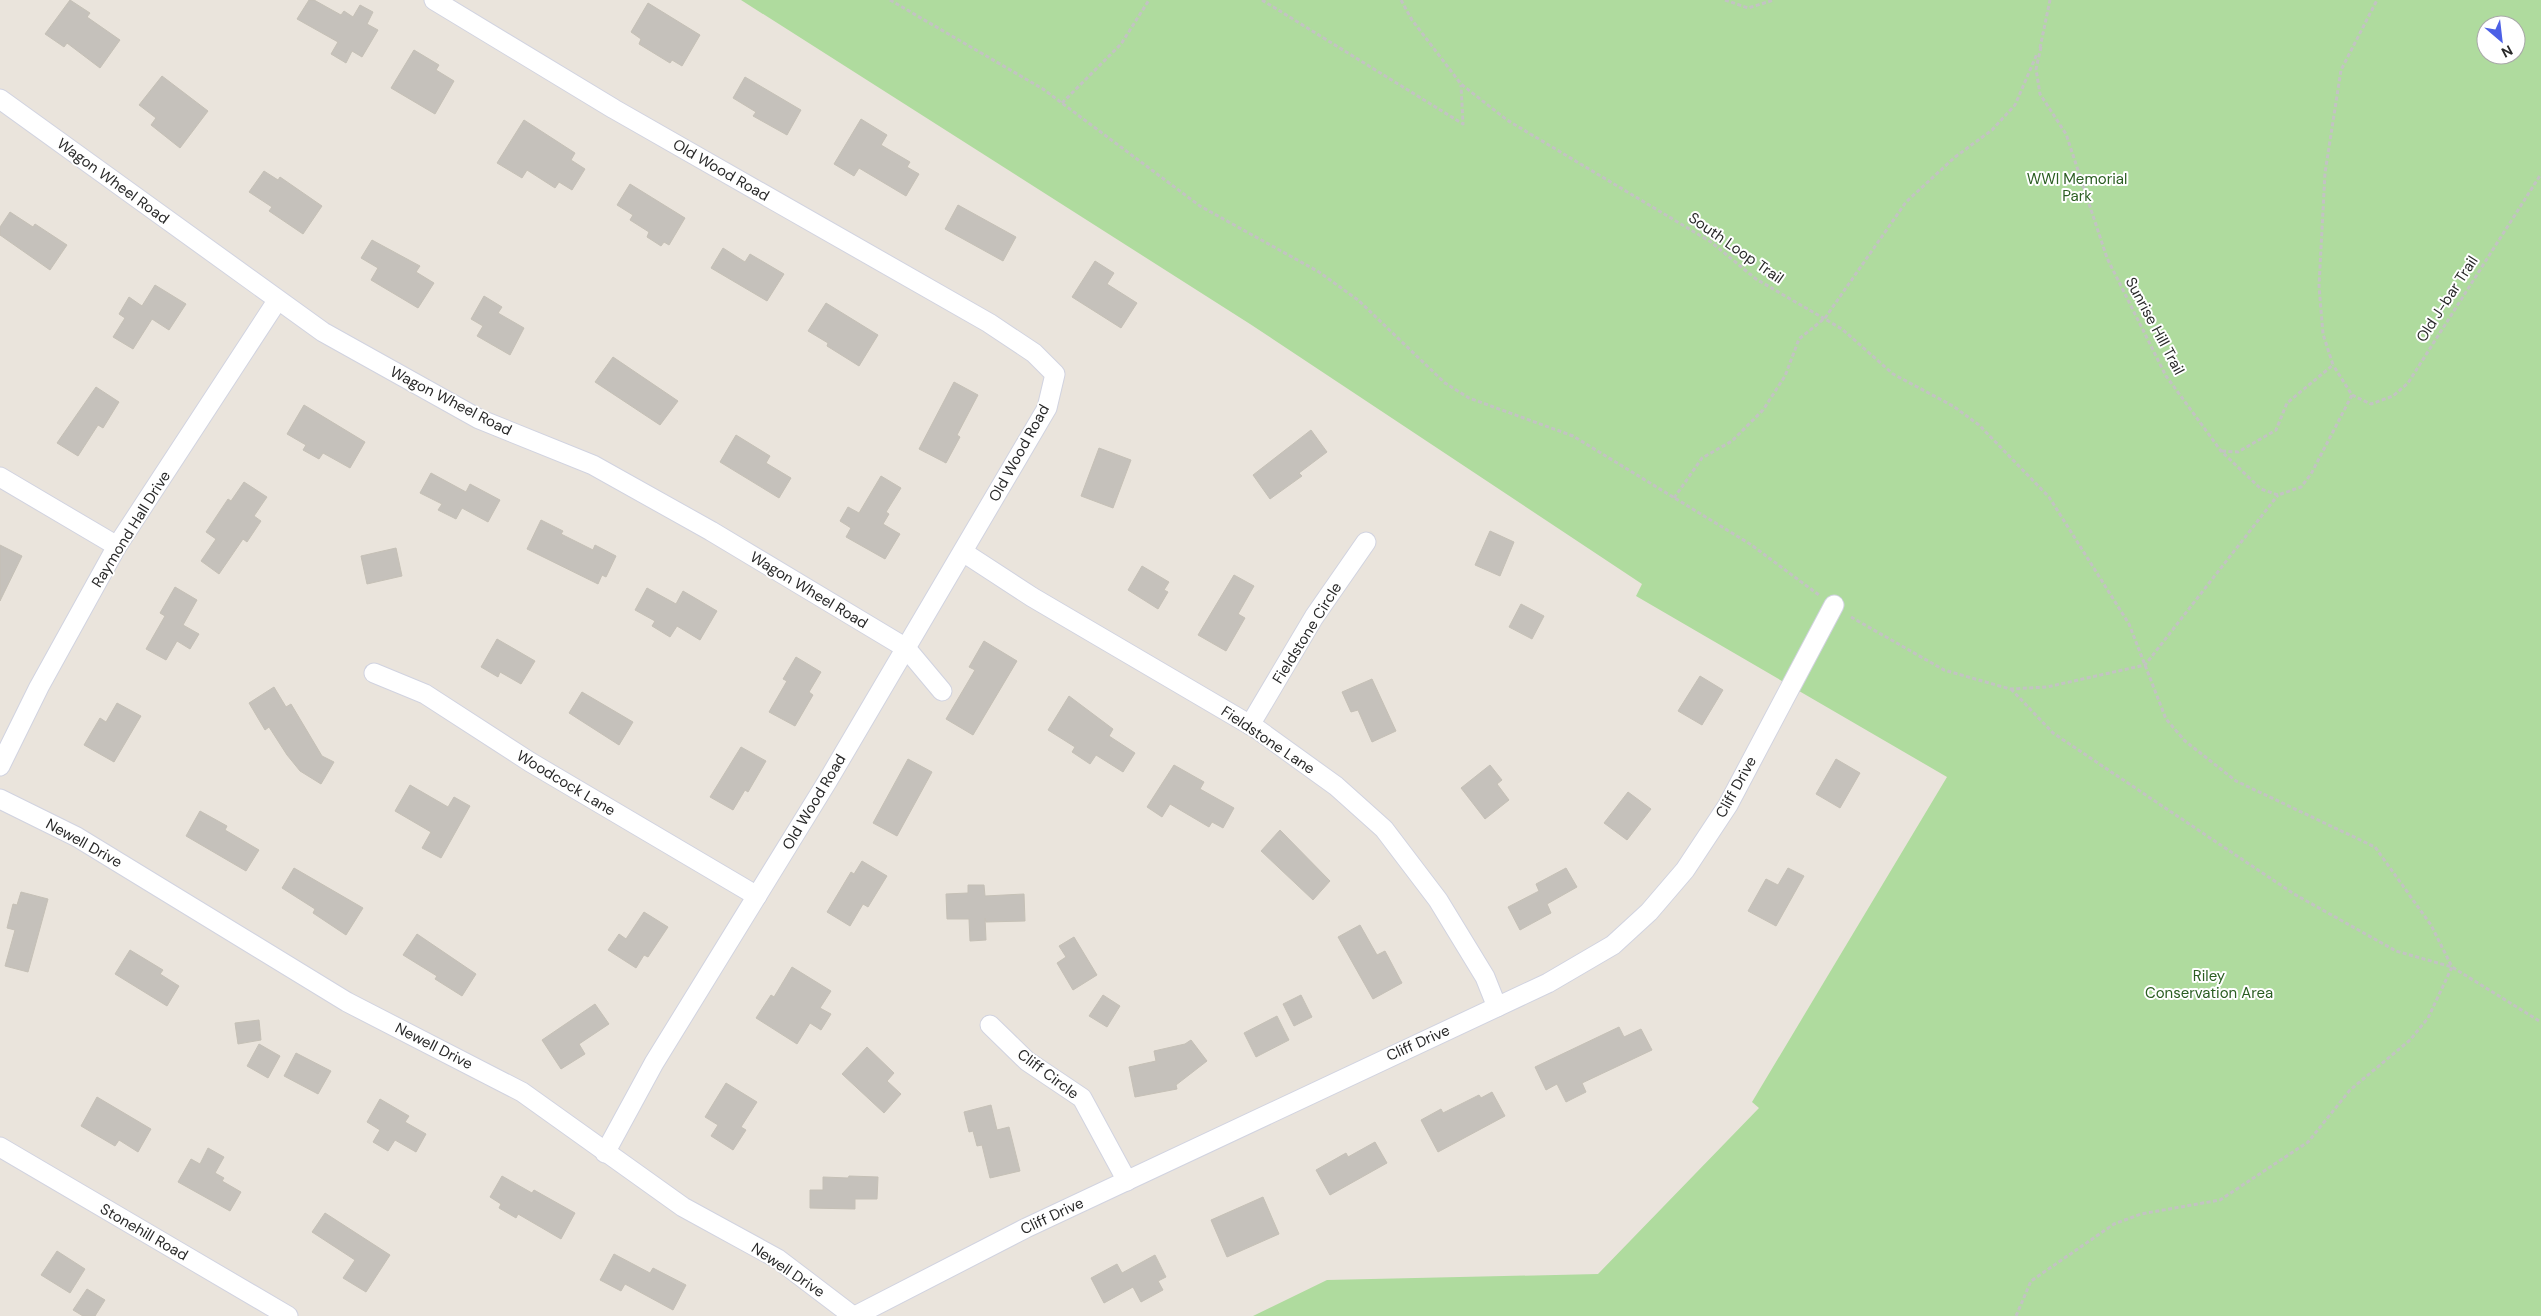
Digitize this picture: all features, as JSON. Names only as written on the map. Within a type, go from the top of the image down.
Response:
[{"type":"street","name":"Old Wood Road","points":[[434,0],[614,109],[989,323],[1034,353],[1055,374],[1047,408],[828,782],[654,1063],[605,1153]]},
{"type":"street","name":"Wagon Wheel Road","points":[[0,99],[277,301],[323,332],[479,419],[593,465],[711,531],[906,648],[942,691]]},
{"type":"street","name":"Raymond Hall Drive","points":[[0,766],[26,712],[117,546],[277,301]]},
{"type":"street","points":[[0,476],[117,546]]},
{"type":"street","name":"Fieldstone Circle","points":[[1250,725],[1314,617],[1366,542]]},
{"type":"street","name":"Fieldstone Lane","points":[[963,552],[1032,596],[1250,725],[1336,786],[1384,829],[1438,900],[1485,977],[1497,1007]]},
{"type":"street","name":"Cliff Drive","points":[[854,1316],[1026,1228],[1371,1064],[1548,983],[1614,945],[1649,912],[1685,870],[1728,805],[1834,605]]},
{"type":"street","name":"Woodcock Lane","points":[[374,673],[425,694],[530,762],[757,896]]},
{"type":"street","name":"Newell Drive","points":[[0,799],[77,837],[347,1002],[522,1092],[605,1153],[684,1207],[778,1259],[854,1316]]},
{"type":"street","name":"Cliff Circle","points":[[990,1025],[1027,1061],[1082,1098],[1127,1181]]},
{"type":"street","name":"Stonehill Road","points":[[0,1147],[288,1316]]},
{"type":"path","points":[[890,0],[1043,89],[1200,206],[1319,272],[1358,300],[1445,383],[1469,398],[1573,436],[1750,544],[1858,623],[1944,670],[2010,689],[2047,687],[2145,664],[2278,495],[2301,487],[2310,474],[2352,395],[2333,365],[2323,334],[2319,286],[2324,173],[2342,70],[2378,0]]},
{"type":"path","points":[[1062,103],[1121,44],[1149,0]]},
{"type":"path","points":[[1262,0],[1462,124],[1461,84]]},
{"type":"path","name":"South Loop Trail","points":[[1401,0],[1412,20],[1461,84],[1507,120],[1711,242],[1756,279],[1842,328],[1893,374],[1953,406],[1979,425],[2049,497],[2129,624],[2166,719],[2185,741],[2236,781],[2374,847],[2431,925],[2452,967]]},
{"type":"path","points":[[1725,0],[1748,8],[1774,0]]},
{"type":"path","points":[[1674,498],[1702,458],[1732,441],[1763,410],[1785,376],[1799,339],[1824,318],[1906,202],[1955,157],[1992,130],[2015,105],[2041,47],[2050,0]]},
{"type":"path","name":"Sunrise Hill Trail","points":[[2041,47],[2036,68],[2040,94],[2066,134],[2107,258],[2166,376],[2221,451],[2261,489],[2278,495]]},
{"type":"path","name":"Old J-bar Trail","points":[[2352,395],[2371,404],[2393,396],[2408,383],[2541,174]]},
{"type":"path","points":[[2221,451],[2238,452],[2276,430],[2287,404],[2333,365]]},
{"type":"path","points":[[2010,689],[2053,734],[2294,894],[2396,951],[2452,967],[2541,1022]]},
{"type":"path","points":[[2016,1316],[2031,1281],[2114,1224],[2141,1214],[2220,1200],[2308,1142],[2350,1090],[2410,1040],[2428,1018],[2452,967]]},
{"type":"green space","name":"Riley Conservation Area","points":[[741,0],[2541,0],[2541,1316],[1253,1316],[1327,1280],[1598,1274],[1759,1108],[1752,1102],[1947,777],[1636,596],[1642,584],[1250,324]]},
{"type":"building","points":[[70,0],[90,13],[87,17],[120,40],[100,68],[67,43],[64,47],[45,34]]},
{"type":"building","points":[[309,0],[314,0],[341,15],[344,11],[353,17],[360,5],[373,12],[367,24],[378,30],[362,57],[352,51],[346,63],[331,54],[338,42],[297,19]]},
{"type":"building","points":[[648,3],[700,35],[682,66],[672,60],[670,63],[639,44],[641,39],[631,32]]},
{"type":"building","points":[[414,50],[439,65],[436,70],[454,81],[435,114],[391,88]]},
{"type":"building","points":[[162,76],[208,111],[180,148],[151,125],[156,118],[139,105]]},
{"type":"building","points":[[745,77],[801,110],[787,135],[753,116],[756,112],[733,98]]},
{"type":"building","points":[[861,119],[887,135],[881,145],[910,162],[907,167],[919,174],[906,196],[859,168],[854,176],[834,164]]},
{"type":"building","points":[[524,120],[575,153],[571,160],[585,169],[572,190],[559,182],[555,188],[527,170],[522,178],[497,163]]},
{"type":"building","points":[[264,171],[278,180],[280,177],[322,206],[303,234],[269,211],[272,207],[249,192]]},
{"type":"building","points":[[630,184],[685,218],[669,245],[664,242],[661,246],[647,237],[649,232],[630,220],[633,215],[617,205]]},
{"type":"building","points":[[958,205],[1016,237],[1003,261],[945,229]]},
{"type":"building","points":[[10,212],[33,227],[35,224],[67,245],[50,270],[0,235],[0,227]]},
{"type":"building","points":[[372,240],[420,266],[416,272],[434,283],[418,308],[371,280],[378,268],[361,258]]},
{"type":"building","points":[[723,248],[745,262],[750,254],[784,274],[767,301],[711,268]]},
{"type":"building","points":[[1095,261],[1114,273],[1107,284],[1137,303],[1121,328],[1072,297]]},
{"type":"building","points":[[155,285],[186,304],[169,330],[152,319],[133,349],[113,337],[125,318],[119,314],[129,297],[142,306]]},
{"type":"building","points":[[484,296],[502,307],[498,313],[524,328],[510,355],[477,336],[483,326],[471,319]]},
{"type":"building","points":[[826,303],[878,335],[859,366],[827,346],[828,343],[808,331]]},
{"type":"building","points":[[613,357],[678,401],[660,425],[595,382]]},
{"type":"building","points":[[954,382],[978,395],[957,435],[960,437],[946,463],[919,449]]},
{"type":"building","points":[[96,387],[119,402],[103,428],[98,425],[78,456],[57,443]]},
{"type":"building","points":[[304,405],[365,442],[350,468],[323,453],[319,459],[303,450],[306,445],[287,434]]},
{"type":"building","points":[[1311,430],[1327,452],[1299,473],[1302,476],[1270,499],[1253,475]]},
{"type":"building","points":[[736,435],[770,456],[766,463],[791,478],[779,498],[720,462]]},
{"type":"building","points":[[1099,448],[1131,460],[1113,508],[1081,496]]},
{"type":"building","points":[[431,473],[466,492],[470,484],[500,500],[488,522],[462,508],[456,519],[438,510],[442,504],[420,493]]},
{"type":"building","points":[[881,476],[901,488],[886,512],[889,514],[883,524],[900,534],[885,559],[846,537],[851,528],[840,521],[848,507],[859,513]]},
{"type":"building","points":[[244,482],[267,497],[254,516],[261,521],[247,542],[243,539],[219,574],[201,561],[216,539],[206,532],[228,499],[231,501]]},
{"type":"building","points":[[541,520],[563,531],[561,534],[593,550],[595,545],[616,556],[606,577],[602,575],[598,584],[527,549]]},
{"type":"building","points":[[1490,531],[1514,542],[1500,576],[1475,565]]},
{"type":"building","points":[[0,545],[22,556],[0,601]]},
{"type":"building","points":[[396,548],[402,576],[367,584],[361,556]]},
{"type":"building","points":[[1142,566],[1169,582],[1164,590],[1168,592],[1158,609],[1128,590]]},
{"type":"building","points":[[1234,575],[1254,586],[1238,614],[1245,618],[1226,651],[1198,635]]},
{"type":"building","points":[[175,587],[197,600],[183,625],[199,634],[190,649],[177,641],[166,660],[146,649],[165,616],[160,613]]},
{"type":"building","points":[[647,588],[676,604],[683,591],[717,611],[700,640],[677,626],[670,637],[652,626],[655,621],[635,610]]},
{"type":"building","points":[[1521,604],[1544,616],[1532,639],[1509,627]]},
{"type":"building","points":[[497,639],[535,661],[521,684],[500,672],[498,677],[481,667]]},
{"type":"building","points":[[984,641],[1017,661],[973,735],[946,719],[975,670],[969,667]]},
{"type":"building","points":[[796,657],[821,672],[809,692],[813,695],[795,726],[769,712],[787,681],[783,679]]},
{"type":"building","points":[[1700,676],[1723,690],[1702,725],[1678,711]]},
{"type":"building","points":[[1372,679],[1396,731],[1372,742],[1358,710],[1351,712],[1342,692]]},
{"type":"building","points":[[274,687],[286,707],[291,704],[322,756],[334,762],[321,784],[300,771],[269,727],[265,730],[249,703]]},
{"type":"building","points":[[582,692],[633,722],[619,745],[569,713]]},
{"type":"building","points":[[1069,696],[1113,729],[1109,736],[1135,753],[1123,772],[1096,755],[1090,764],[1072,752],[1075,747],[1048,730]]},
{"type":"building","points":[[117,703],[141,716],[114,762],[84,745],[100,718],[106,722]]},
{"type":"building","points":[[741,747],[766,761],[748,792],[745,790],[733,810],[710,797]]},
{"type":"building","points":[[908,759],[932,772],[897,836],[873,823]]},
{"type":"building","points":[[1836,759],[1860,773],[1840,808],[1816,794]]},
{"type":"building","points":[[1174,765],[1204,782],[1200,789],[1234,808],[1223,828],[1212,822],[1209,827],[1170,804],[1162,817],[1147,807]]},
{"type":"building","points":[[1490,765],[1502,780],[1497,784],[1509,800],[1485,819],[1461,788]]},
{"type":"building","points":[[410,785],[448,807],[454,797],[470,806],[441,858],[422,848],[431,832],[395,811]]},
{"type":"building","points":[[1628,792],[1651,809],[1627,840],[1604,823]]},
{"type":"building","points":[[200,811],[227,826],[225,830],[259,850],[246,871],[186,836]]},
{"type":"building","points":[[1280,830],[1330,881],[1313,900],[1261,851]]},
{"type":"building","points":[[862,861],[887,876],[868,907],[863,904],[850,926],[827,912],[851,872],[854,874]]},
{"type":"building","points":[[294,868],[363,908],[346,935],[313,913],[315,909],[282,888]]},
{"type":"building","points":[[1566,868],[1577,887],[1547,904],[1551,913],[1520,930],[1508,907],[1539,891],[1536,884]]},
{"type":"building","points":[[1788,868],[1804,876],[1776,926],[1748,911],[1766,879],[1778,885]]},
{"type":"building","points":[[968,885],[984,885],[985,896],[1024,894],[1025,921],[986,922],[985,918],[986,940],[970,941],[969,919],[947,919],[946,894],[968,893]]},
{"type":"building","points":[[21,892],[48,899],[28,972],[5,966],[15,930],[7,928],[13,904],[17,905]]},
{"type":"building","points":[[644,912],[668,927],[648,957],[644,955],[636,968],[608,950],[619,934],[626,939]]},
{"type":"building","points":[[1360,925],[1377,955],[1385,951],[1402,983],[1373,999],[1338,937]]},
{"type":"building","points":[[417,934],[476,974],[462,996],[435,979],[437,976],[403,955]]},
{"type":"building","points":[[1074,937],[1097,975],[1073,990],[1057,963],[1066,957],[1059,946]]},
{"type":"building","points":[[130,950],[163,970],[160,974],[179,986],[167,1006],[115,974]]},
{"type":"building","points":[[792,967],[831,991],[820,1008],[831,1014],[821,1030],[810,1023],[797,1044],[756,1018],[771,995],[774,997]]},
{"type":"building","points":[[1103,995],[1120,1006],[1107,1027],[1089,1016]]},
{"type":"building","points":[[1301,995],[1312,1017],[1294,1026],[1283,1004]]},
{"type":"building","points":[[595,1004],[609,1024],[579,1044],[585,1054],[561,1069],[542,1040]]},
{"type":"building","points":[[1277,1016],[1289,1040],[1256,1057],[1244,1033]]},
{"type":"building","points":[[259,1020],[261,1040],[238,1044],[235,1023]]},
{"type":"building","points":[[1619,1027],[1624,1037],[1641,1029],[1652,1050],[1582,1083],[1586,1092],[1566,1102],[1557,1084],[1546,1090],[1535,1067]]},
{"type":"building","points":[[1191,1040],[1207,1061],[1176,1085],[1177,1089],[1135,1097],[1129,1067],[1156,1061],[1154,1051],[1185,1044]]},
{"type":"building","points":[[259,1044],[280,1056],[268,1078],[247,1066]]},
{"type":"building","points":[[867,1047],[894,1073],[887,1081],[901,1094],[884,1113],[842,1074]]},
{"type":"building","points":[[296,1053],[331,1071],[318,1094],[284,1076]]},
{"type":"building","points":[[726,1083],[757,1102],[741,1127],[746,1130],[733,1150],[711,1136],[718,1125],[705,1117]]},
{"type":"building","points":[[1492,1092],[1505,1116],[1438,1152],[1421,1120],[1441,1109],[1443,1113],[1479,1095],[1481,1098]]},
{"type":"building","points":[[97,1097],[151,1129],[138,1152],[119,1140],[115,1146],[81,1126]]},
{"type":"building","points":[[380,1099],[409,1116],[405,1122],[426,1134],[416,1152],[395,1140],[388,1151],[373,1142],[380,1130],[367,1122]]},
{"type":"building","points":[[991,1105],[997,1130],[1009,1127],[1020,1171],[990,1178],[982,1145],[977,1146],[973,1131],[969,1132],[964,1112]]},
{"type":"building","points":[[1375,1142],[1387,1163],[1330,1195],[1316,1170],[1346,1153],[1348,1157]]},
{"type":"building","points":[[208,1148],[224,1157],[215,1173],[224,1178],[222,1181],[241,1192],[230,1211],[178,1182],[191,1159],[200,1164]]},
{"type":"building","points":[[502,1176],[532,1193],[534,1190],[575,1213],[561,1239],[518,1214],[516,1218],[499,1208],[501,1204],[490,1197]]},
{"type":"building","points":[[849,1176],[878,1177],[877,1199],[855,1199],[855,1209],[810,1208],[810,1190],[823,1190],[823,1177],[848,1178]]},
{"type":"building","points":[[1263,1197],[1279,1234],[1227,1257],[1211,1220]]},
{"type":"building","points":[[325,1213],[390,1255],[366,1292],[343,1278],[355,1260],[312,1232]]},
{"type":"building","points":[[57,1251],[85,1269],[70,1293],[41,1275]]},
{"type":"building","points":[[614,1254],[650,1273],[653,1268],[686,1285],[673,1310],[625,1284],[621,1291],[600,1280]]},
{"type":"building","points":[[1155,1255],[1166,1277],[1158,1281],[1163,1290],[1141,1302],[1133,1287],[1104,1303],[1091,1278],[1117,1264],[1122,1273]]},
{"type":"building","points":[[87,1289],[105,1300],[95,1316],[83,1316],[73,1310]]},
{"type":"park label","name":"WWI Memorial Park","points":[[2077,188]]}]
